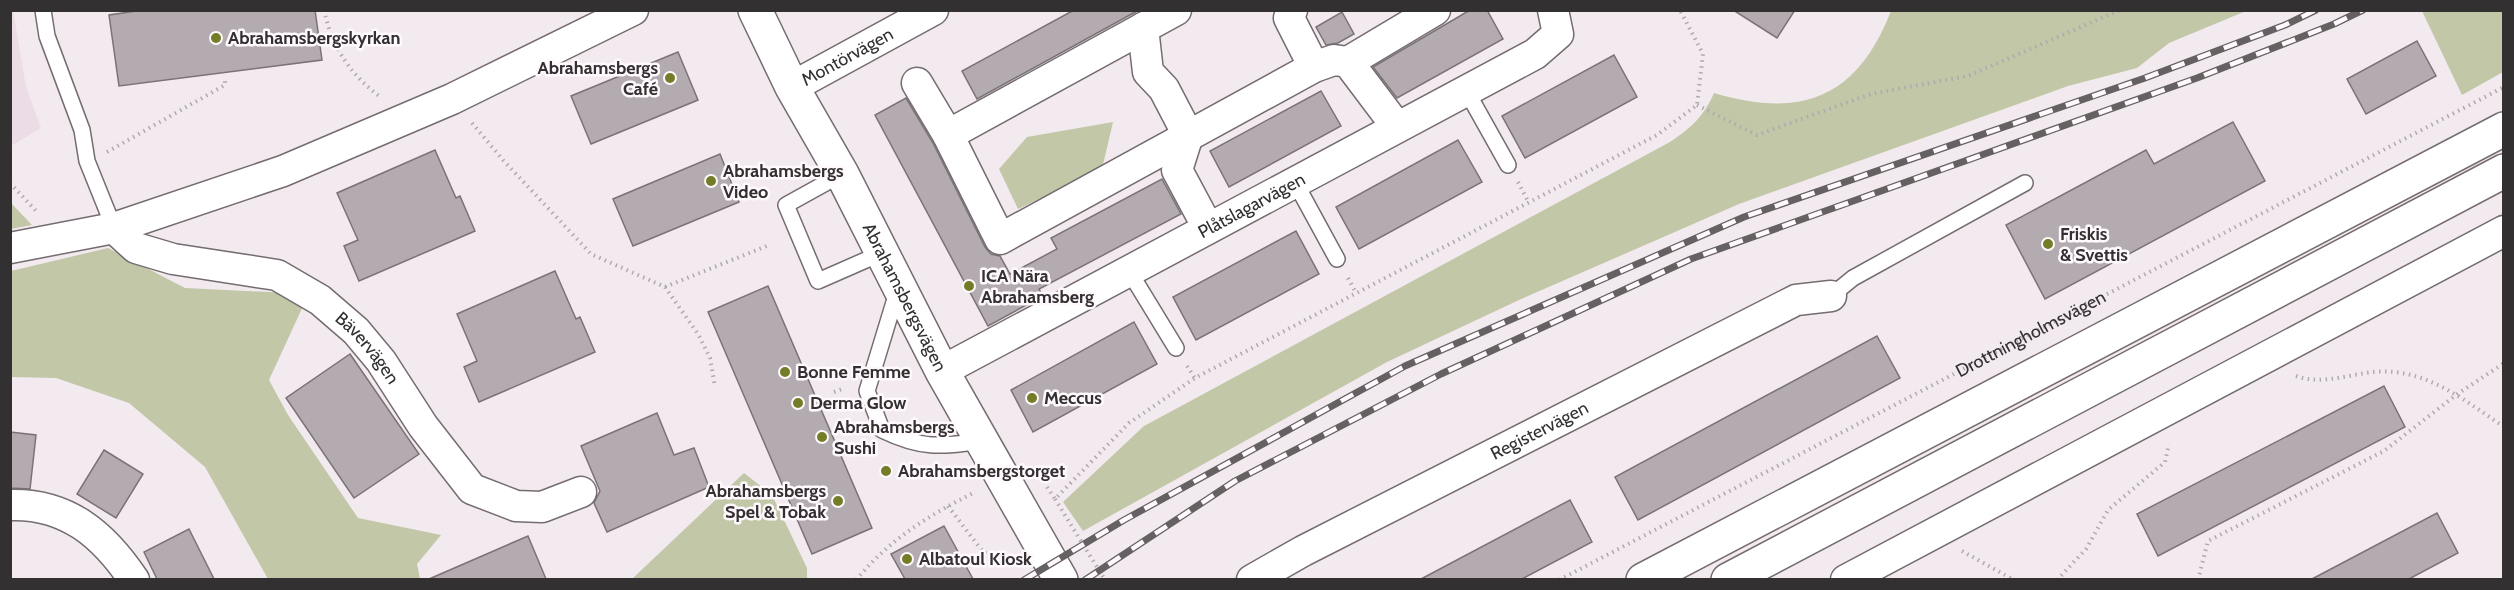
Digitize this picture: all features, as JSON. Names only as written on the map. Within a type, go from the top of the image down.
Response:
[{"type":"main road","name":"Abrahamsbergsvägen","points":[[755,10],[792,87],[842,174],[942,370],[1061,579]]},
{"type":"main road","points":[[1643,579],[2504,129]]},
{"type":"main road","points":[[1728,579],[2504,171]]},
{"type":"street","points":[[10,248],[114,228],[283,171],[452,99],[633,10]]},
{"type":"street","name":"Montörvägen","points":[[792,87],[933,10]]},
{"type":"street","points":[[948,135],[1176,10]]},
{"type":"street","points":[[1292,10],[1289,18],[1314,67]]},
{"type":"street","points":[[917,83],[948,135],[1000,238],[1314,67],[1334,60],[1348,62],[1435,10]]},
{"type":"street","name":"Plåtslagarvägen","points":[[942,370],[1535,54],[1555,22]]},
{"type":"street","points":[[1143,28],[1148,72],[1164,89],[1188,135],[1177,170],[1208,228]]},
{"type":"street","points":[[1348,62],[1397,128]]},
{"type":"street","name":"Bävervägen","points":[[114,228],[136,248],[173,259],[277,276],[320,300],[356,331],[381,361],[423,426],[472,489],[516,506],[542,507],[581,492]]},
{"type":"street","points":[[1846,579],[2504,231]]},
{"type":"street","name":"Registervägen","points":[[1252,579],[1796,300],[1831,296]]},
{"type":"street","points":[[10,505],[27,504],[59,512],[97,533],[134,579]]},
{"type":"lane","name":"Bävervägen","points":[[43,10],[47,36],[82,130],[87,161],[114,228]]},
{"type":"lane","points":[[1466,90],[1508,165]]},
{"type":"lane","points":[[842,174],[786,205],[818,281],[882,253]]},
{"type":"lane","points":[[1295,182],[1338,259]]},
{"type":"lane","points":[[1831,296],[1853,278],[2025,183]]},
{"type":"lane","points":[[1129,271],[1176,348]]},
{"type":"lane","points":[[898,286],[867,392],[882,430],[909,443],[942,447],[982,441]]},
{"type":"path","points":[[324,10],[335,45],[358,79],[382,99]]},
{"type":"path","points":[[1055,499],[1129,423],[1195,378],[1657,135],[1697,105],[1703,54],[1680,10]]},
{"type":"path","points":[[1697,105],[1757,135],[1871,94],[1968,76],[2120,10]]},
{"type":"path","points":[[87,161],[124,145],[173,117],[225,86],[225,79]]},
{"type":"path","name":"Drottningholmsvägen","points":[[1559,579],[2504,87]]},
{"type":"path","points":[[452,99],[502,160],[591,254],[664,287],[702,342],[710,358],[715,387]]},
{"type":"path","points":[[10,183],[43,219],[55,239]]},
{"type":"path","points":[[664,287],[769,245]]},
{"type":"path","points":[[2255,363],[2310,381],[2377,372],[2427,378],[2456,394],[2504,427]]},
{"type":"path","points":[[2199,579],[2208,541],[2384,451],[2456,394],[2504,363]]},
{"type":"path","points":[[834,392],[848,386]]},
{"type":"path","points":[[2058,579],[2086,549],[2108,510],[2165,462],[2178,404]]},
{"type":"path","points":[[856,579],[872,560],[915,524],[1004,478]]},
{"type":"path","points":[[1044,482],[1105,579]]},
{"type":"path","points":[[948,506],[983,552],[1012,562]]},
{"type":"path","points":[[1931,535],[2014,579]]},
{"type":"shaded area","points":[[13,10],[26,87],[41,128],[11,146],[10,11]]},
{"type":"green space","points":[[1891,11],[2246,11],[2169,43],[2137,68],[2068,86],[1739,204],[1519,300],[1387,362],[1083,531],[1063,502],[1144,426],[1670,142],[1696,121],[1714,93],[1745,101],[1774,103],[1800,101],[1823,94],[1843,82],[1861,64],[1877,41]]},
{"type":"green space","points":[[2422,11],[2503,11],[2503,72],[2462,95]]},
{"type":"green space","points":[[1113,122],[1102,169],[1018,209],[999,169],[1027,137]]},
{"type":"green space","points":[[11,203],[32,225],[11,229]]},
{"type":"green space","points":[[108,248],[185,288],[289,293],[304,304],[269,380],[288,415],[358,518],[441,535],[417,564],[420,579],[268,579],[205,467],[129,403],[56,378],[11,377],[11,271]]},
{"type":"green space","points":[[744,473],[772,495],[807,568],[807,579],[632,579]]},
{"type":"building","name":"Abrahamsbergskyrkan","points":[[143,10],[315,10],[322,60],[119,86],[109,15]]},
{"type":"building","points":[[1074,10],[1139,10],[977,99],[962,71]]},
{"type":"building","points":[[1470,10],[1487,10],[1503,39],[1397,98],[1373,67]]},
{"type":"building","points":[[1733,10],[1795,10],[1777,38]]},
{"type":"building","points":[[1342,12],[1354,34],[1338,43],[1326,45],[1316,27]]},
{"type":"building","points":[[2417,41],[2436,76],[2366,114],[2347,79]]},
{"type":"building","points":[[678,52],[698,100],[591,144],[571,96]]},
{"type":"building","points":[[1614,55],[1637,97],[1525,158],[1502,116]]},
{"type":"building","points":[[1321,91],[1341,126],[1229,187],[1210,151]]},
{"type":"building","points":[[906,98],[933,143],[985,247],[991,254],[1000,256],[1010,274],[1057,249],[1051,238],[1162,179],[1181,214],[1039,289],[1043,296],[988,326],[875,115]]},
{"type":"building","points":[[2233,122],[2265,181],[2045,299],[2006,225],[2146,150],[2154,164]]},
{"type":"building","points":[[1458,140],[1482,182],[1359,249],[1336,207]]},
{"type":"building","points":[[435,150],[456,198],[460,196],[475,231],[359,281],[344,246],[358,240],[337,193]]},
{"type":"building","points":[[720,154],[739,202],[633,246],[613,199]]},
{"type":"building","points":[[1296,231],[1319,274],[1196,340],[1173,297]]},
{"type":"building","points":[[555,271],[576,319],[580,317],[595,352],[479,402],[464,367],[477,361],[457,314]]},
{"type":"building","points":[[768,286],[872,528],[812,554],[708,312]]},
{"type":"building","points":[[1134,322],[1157,364],[1033,432],[1011,390]]},
{"type":"building","points":[[1877,336],[1900,378],[1638,520],[1615,477]]},
{"type":"building","points":[[350,354],[419,454],[354,498],[286,398]]},
{"type":"building","points":[[2384,386],[2405,427],[2158,556],[2137,514]]},
{"type":"building","points":[[657,413],[674,455],[694,448],[709,487],[607,532],[594,503],[600,491],[581,446]]},
{"type":"building","points":[[10,432],[36,435],[30,489],[10,488]]},
{"type":"building","points":[[104,450],[143,474],[116,518],[77,494]]},
{"type":"building","points":[[1570,500],[1592,542],[1522,579],[1421,579]]},
{"type":"building","points":[[2437,513],[2458,553],[2409,579],[2312,579]]},
{"type":"building","points":[[944,526],[973,579],[905,579],[891,554]]},
{"type":"building","points":[[189,529],[214,579],[157,579],[144,552]]},
{"type":"building","points":[[528,536],[546,579],[429,579]]},
{"type":"railway","points":[[1024,580],[1124,520],[1405,366],[1744,217],[2145,78],[2285,25],[2316,10]]},
{"type":"railway","points":[[1085,580],[1235,481],[1441,374],[1691,259],[2197,78],[2334,24],[2363,10]]},
{"type":"place","name":"Abrahamsbergskyrkan","points":[[216,38]]},
{"type":"place","name":"Abrahamsbergs Café","points":[[670,78]]},
{"type":"place","name":"Abrahamsbergs Video","points":[[711,181]]},
{"type":"place","name":"Friskis & Svettis","points":[[2048,244]]},
{"type":"place","name":"ICA Nära Abrahamsberg","points":[[969,286]]},
{"type":"place","name":"Bonne Femme","points":[[785,372]]},
{"type":"place","name":"Meccus","points":[[1032,398]]},
{"type":"place","name":"Derma Glow","points":[[798,403]]},
{"type":"place","name":"Abrahamsbergs Sushi","points":[[822,437]]},
{"type":"place","name":"Abrahamsbergstorget","points":[[886,471]]},
{"type":"place","name":"Abrahamsbergs Spel & Tobak","points":[[838,501]]},
{"type":"place","name":"Albatoul Kiosk","points":[[907,559]]}]
